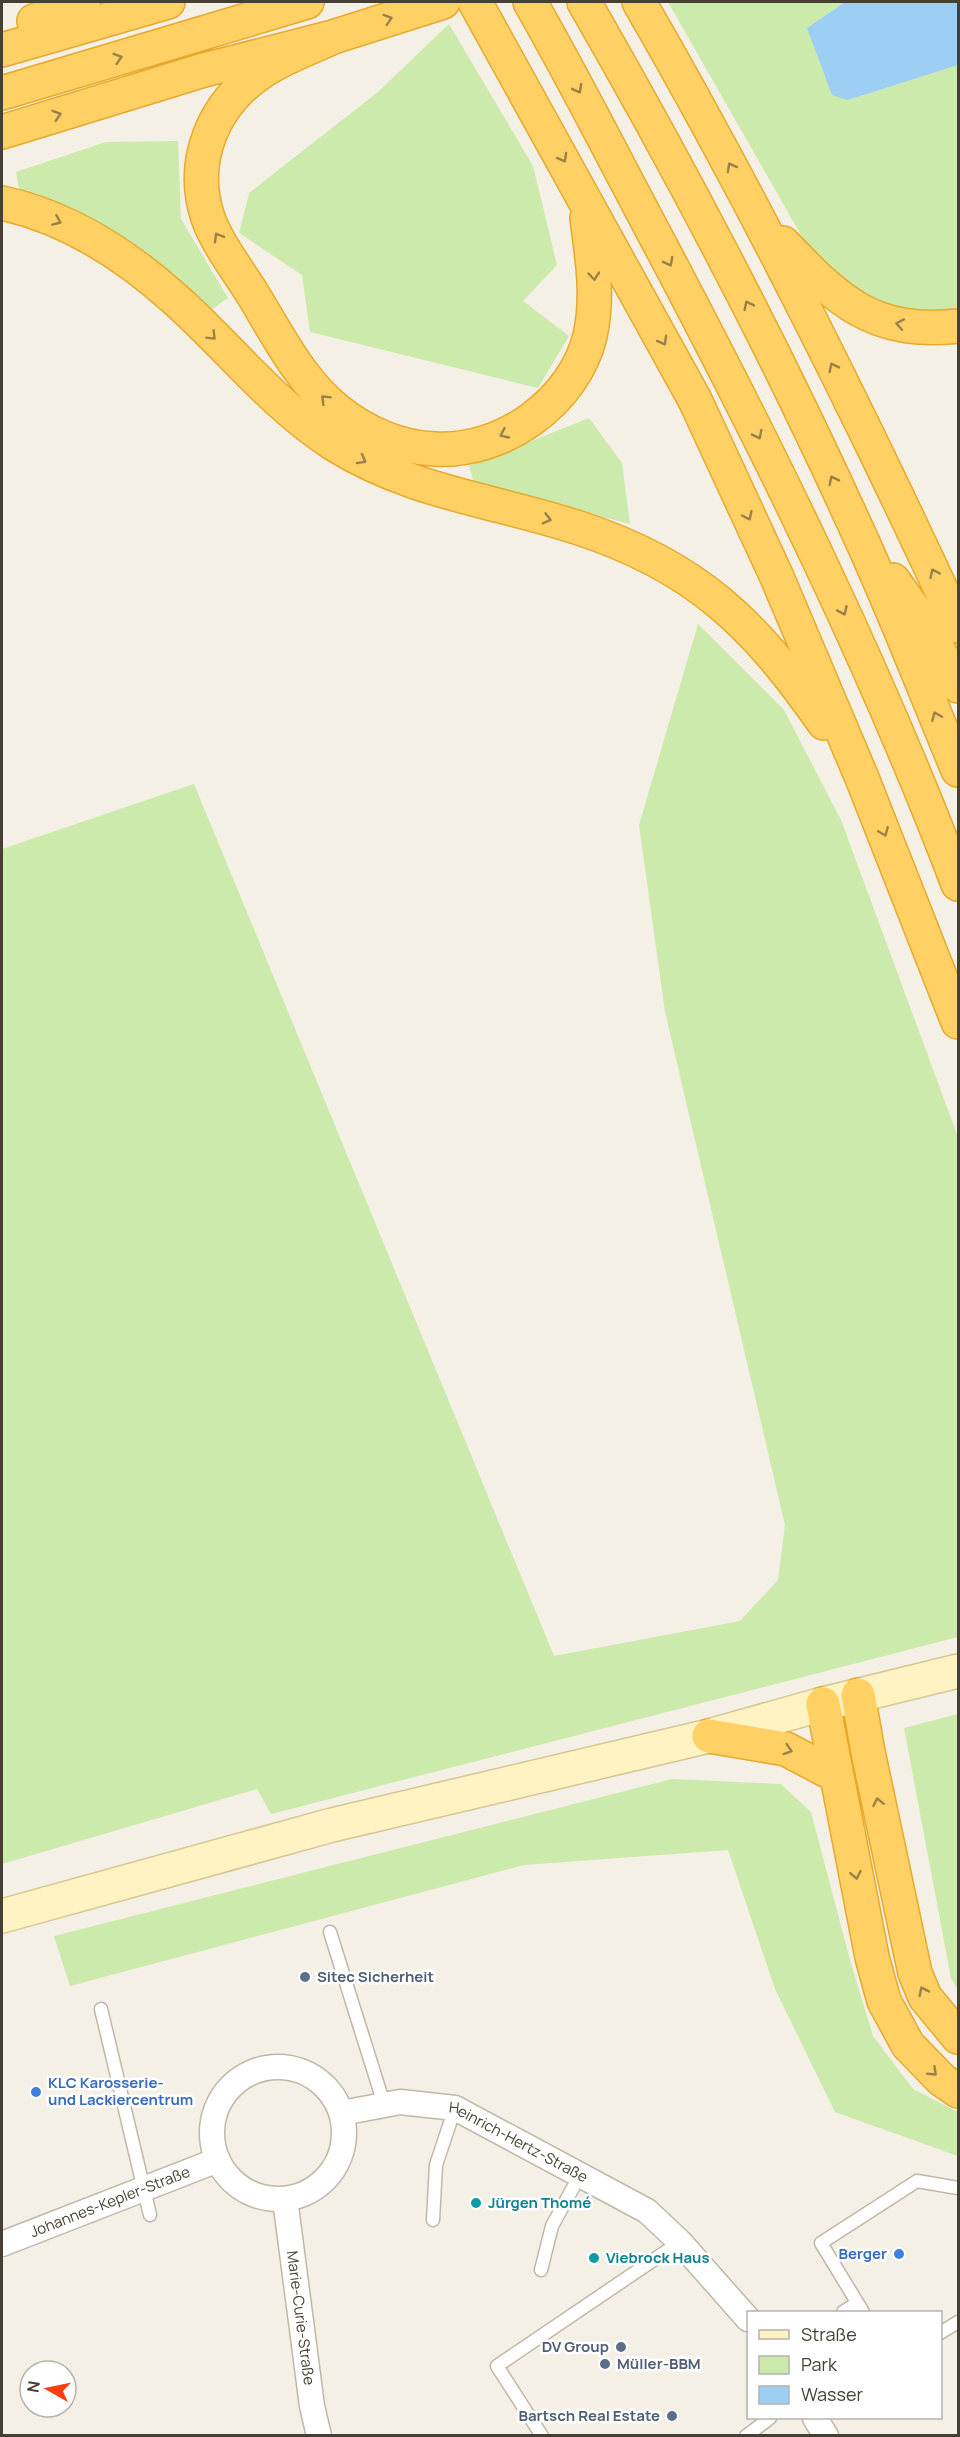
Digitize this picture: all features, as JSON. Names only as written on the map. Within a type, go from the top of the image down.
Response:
[{"type":"highway","points":[[2,34],[83,2]]},
{"type":"highway","points":[[2,50],[168,2]]},
{"type":"highway","points":[[2,93],[307,2]]},
{"type":"highway","points":[[2,132],[204,70],[333,36],[442,2]]},
{"type":"highway","points":[[475,2],[695,400],[776,575],[862,778],[958,1022]]},
{"type":"highway","points":[[530,2],[737,390],[812,546],[935,822],[958,884]]},
{"type":"highway","points":[[641,5],[760,218],[911,523],[958,626]]},
{"type":"highway","points":[[591,13],[651,120],[745,298],[859,533],[958,770]]},
{"type":"highway","points":[[333,36],[264,70],[229,102],[208,134],[203,159],[202,186],[205,205],[215,232],[298,368],[338,411],[358,425],[379,436],[406,445],[435,449],[460,447],[486,442],[508,432],[533,419],[549,405],[567,386],[590,337],[595,282],[584,198]]},
{"type":"highway","points":[[2,203],[60,222],[98,242],[137,269],[175,299],[260,385],[297,418],[357,457],[428,489],[578,528],[616,541],[657,560],[708,593],[741,619],[786,669],[862,778]]},
{"type":"highway","points":[[760,218],[824,286],[848,304],[893,323],[937,328],[958,326]]},
{"type":"highway","points":[[859,533],[923,622],[958,686]]},
{"type":"highway","points":[[858,1695],[870,1763],[915,1973],[925,1997],[958,2037]]},
{"type":"highway","points":[[823,1704],[872,1957],[884,2001],[908,2045],[942,2080],[958,2091]]},
{"type":"highway","points":[[710,1736],[786,1749],[837,1776]]},
{"type":"main road","points":[[2,1916],[332,1825],[710,1736],[823,1704],[958,1671]]},
{"type":"street","points":[[276,2067],[297,2069],[317,2079],[332,2094],[342,2113],[345,2132],[342,2152],[333,2169],[320,2184],[304,2194],[285,2199],[264,2198],[245,2190],[229,2177],[218,2160],[212,2139],[214,2118],[222,2098],[237,2082],[255,2071],[276,2067]]},
{"type":"street","name":"Heinrich-Hertz-Straße","points":[[342,2113],[400,2102],[455,2108],[648,2211],[680,2242],[747,2318]]},
{"type":"street","name":"Johannes-Kepler-Straße","points":[[2,2244],[218,2160]]},
{"type":"street","name":"Marie-Curie-Straße","points":[[285,2199],[312,2406],[319,2436]]},
{"type":"street","points":[[816,2419],[826,2436]]},
{"type":"lane","points":[[330,1932],[384,2104]]},
{"type":"lane","points":[[101,2009],[150,2215]]},
{"type":"lane","points":[[433,2220],[436,2165],[455,2108]]},
{"type":"lane","points":[[541,2270],[552,2226],[580,2175]]},
{"type":"lane","points":[[860,2308],[821,2243],[917,2181],[958,2188]]},
{"type":"lane","points":[[542,2436],[497,2366],[680,2242]]},
{"type":"lane","points":[[942,2332],[958,2322]]},
{"type":"lane","points":[[746,2436],[770,2419]]},
{"type":"green space","points":[[668,2],[845,2],[807,28],[848,100],[958,65],[958,313],[882,306],[830,286]]},
{"type":"green space","points":[[449,24],[533,166],[557,265],[523,301],[569,336],[538,388],[310,332],[302,275],[239,233],[249,193],[378,92]]},
{"type":"green space","points":[[178,141],[181,219],[228,298],[211,310],[103,226],[19,189],[16,172],[106,142]]},
{"type":"green space","points":[[589,418],[622,463],[630,524],[474,483],[469,466]]},
{"type":"green space","points":[[698,624],[784,710],[841,820],[958,1137],[958,1637],[271,1814],[257,1789],[2,1864],[2,849],[194,784],[554,1656],[740,1621],[778,1580],[785,1525],[665,1012],[639,825]]},
{"type":"green space","points":[[958,1714],[958,1990],[951,1978],[904,1728]]},
{"type":"green space","points":[[672,1779],[781,1784],[811,1812],[850,1960],[873,2036],[913,2089],[958,2112],[958,2156],[835,2112],[775,1989],[728,1850],[524,1865],[70,1986],[54,1936]]},
{"type":"water","points":[[845,2],[958,2],[958,65],[848,100],[832,95],[807,28]]},
{"type":"place","name":"Sitec Sicherheit","points":[[305,1977]]},
{"type":"place","name":"KLC Karosserie- und Lackiercentrum","points":[[36,2092]]},
{"type":"place","name":"Jürgen Thomé","points":[[476,2203]]},
{"type":"place","name":"Berger","points":[[899,2254]]},
{"type":"place","name":"Viebrock Haus","points":[[594,2258]]},
{"type":"place","name":"DV Group","points":[[621,2347]]},
{"type":"place","name":"Müller-BBM","points":[[605,2364]]},
{"type":"place","name":"Bartsch Real Estate","points":[[672,2416]]}]
